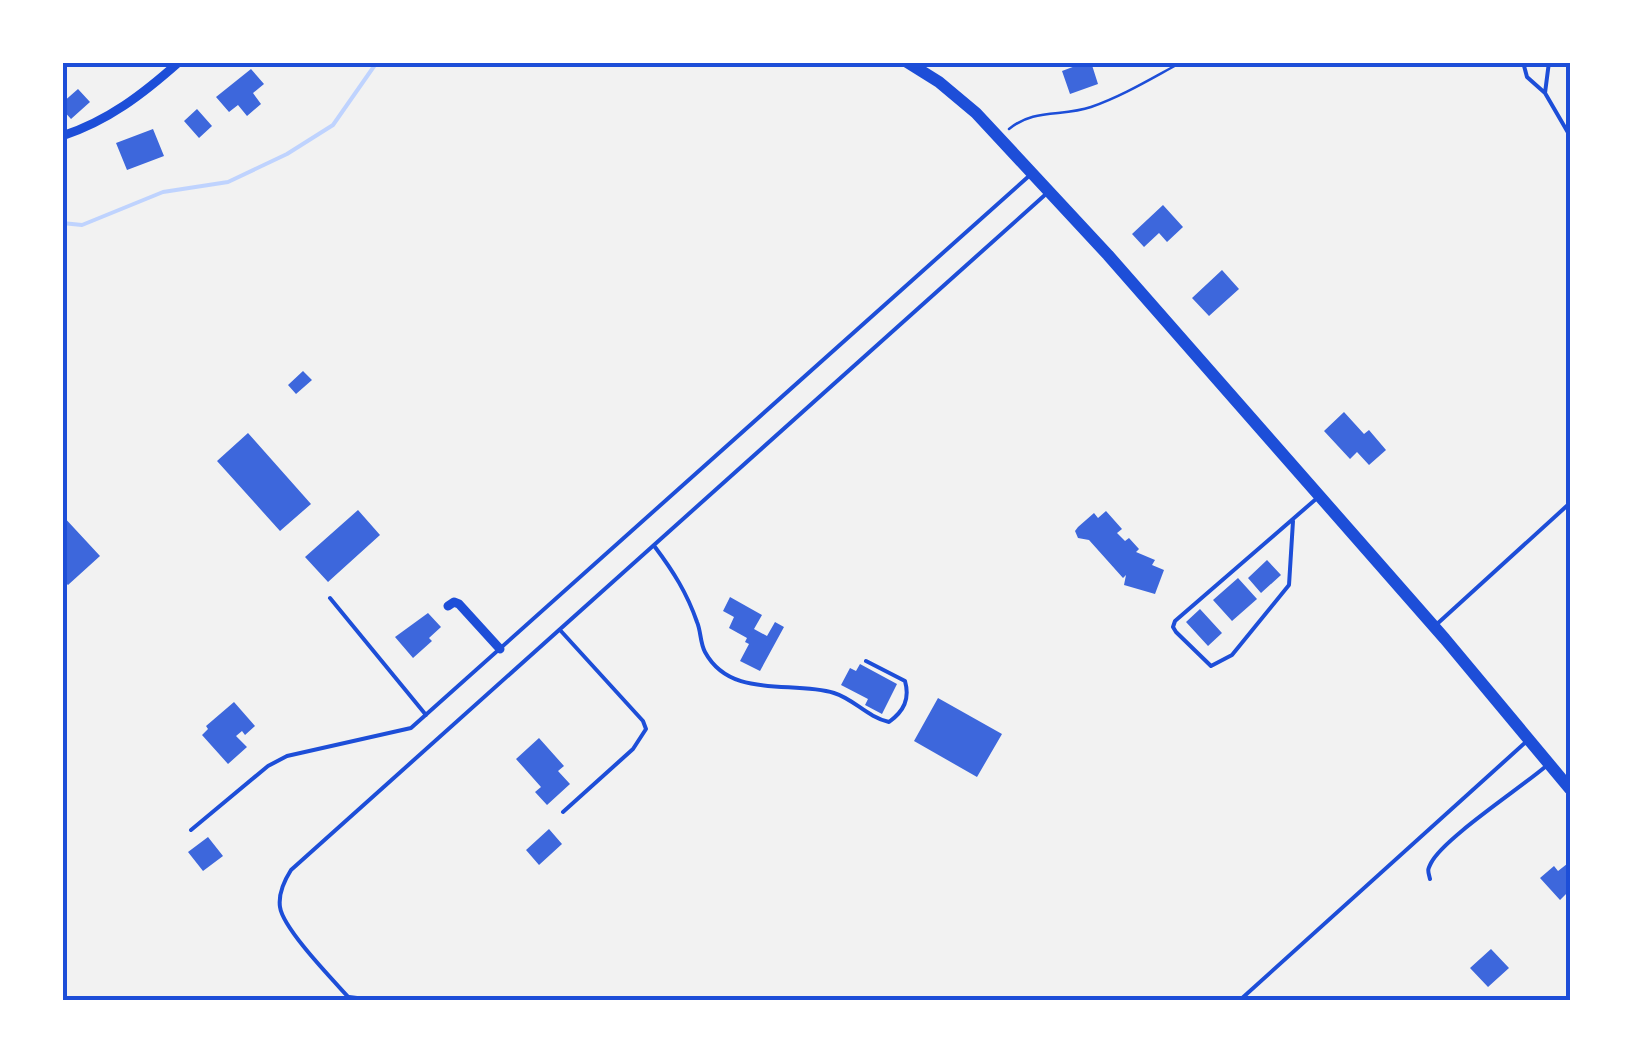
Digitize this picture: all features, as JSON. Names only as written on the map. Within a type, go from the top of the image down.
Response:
[{"type":"main road","points":[[908,62],[939,82],[1033,173],[1434,627],[1570,788]]},
{"type":"street","points":[[62,136],[96,126],[146,92],[179,62]]},
{"type":"street","points":[[448,606],[460,604],[500,649]]},
{"type":"lane","points":[[1524,62],[1527,77],[1545,93],[1570,136]]},
{"type":"lane","points":[[1545,93],[1549,62]]},
{"type":"lane","points":[[191,830],[268,766],[287,756],[412,728],[1033,173]]},
{"type":"lane","points":[[373,1000],[350,999],[283,920],[279,903],[282,883],[290,870],[1049,191]]},
{"type":"lane","points":[[1293,521],[1289,585],[1232,655],[1211,666],[1176,632],[1175,621],[1319,496]]},
{"type":"lane","points":[[1434,627],[1570,503]]},
{"type":"lane","points":[[654,545],[677,575],[698,622],[702,648],[712,662],[737,679],[753,686],[828,691],[888,722],[906,703],[905,680],[866,661]]},
{"type":"lane","points":[[330,598],[426,715]]},
{"type":"lane","points":[[560,630],[646,729],[633,748],[563,812]]},
{"type":"lane","points":[[1240,1000],[1527,741]]},
{"type":"lane","points":[[1430,878],[1432,860],[1548,764]]},
{"type":"path","points":[[999,137],[1023,119],[1040,113],[1088,108],[1137,88],[1182,62]]},
{"type":"building","points":[[1091,62],[1098,84],[1070,94],[1062,71]]},
{"type":"building","points":[[251,69],[264,84],[253,93],[261,104],[247,116],[238,105],[229,112],[216,97]]},
{"type":"building","points":[[78,89],[90,102],[71,119],[62,103]]},
{"type":"building","points":[[197,109],[212,126],[199,138],[184,121]]},
{"type":"building","points":[[153,129],[164,156],[127,170],[116,143]]},
{"type":"building","points":[[1163,205],[1183,227],[1167,242],[1159,233],[1144,247],[1132,234]]},
{"type":"building","points":[[1222,270],[1239,289],[1209,316],[1192,298]]},
{"type":"building","points":[[303,371],[312,380],[296,394],[288,385]]},
{"type":"building","points":[[1344,412],[1364,434],[1369,430],[1386,450],[1369,465],[1357,452],[1350,459],[1324,431]]},
{"type":"building","points":[[248,433],[311,504],[280,531],[217,461]]},
{"type":"building","points":[[358,510],[380,535],[328,582],[305,557]]},
{"type":"building","points":[[1106,511],[1122,529],[1117,533],[1125,541],[1129,538],[1139,549],[1136,552],[1155,560],[1152,565],[1164,570],[1155,594],[1124,585],[1126,575],[1123,578],[1089,540],[1078,538],[1078,527],[1094,513],[1098,518]]},
{"type":"building","points":[[62,515],[100,556],[68,585],[62,579]]},
{"type":"building","points":[[1267,560],[1281,575],[1261,593],[1248,578]]},
{"type":"building","points":[[1238,578],[1257,599],[1232,621],[1213,600]]},
{"type":"building","points":[[730,597],[762,615],[754,629],[767,636],[775,622],[784,627],[760,671],[740,661],[749,644],[745,642],[747,638],[729,628],[734,617],[723,611]]},
{"type":"building","points":[[1200,609],[1222,633],[1208,646],[1186,622]]},
{"type":"building","points":[[428,613],[441,627],[413,658],[395,637]]},
{"type":"building","points":[[860,664],[897,684],[882,714],[865,705],[868,699],[841,685],[850,668],[856,671]]},
{"type":"building","points":[[938,698],[1002,734],[977,777],[914,741]]},
{"type":"building","points":[[234,702],[255,726],[245,735],[242,731],[236,736],[247,747],[228,764],[202,735],[208,729],[206,726]]},
{"type":"building","points":[[539,738],[564,766],[558,771],[570,784],[547,805],[535,792],[541,787],[516,759]]},
{"type":"building","points":[[549,829],[562,844],[539,865],[526,850]]},
{"type":"building","points":[[208,837],[223,856],[203,871],[188,852]]},
{"type":"building","points":[[1567,864],[1570,890],[1560,900],[1540,878],[1554,866],[1558,871]]},
{"type":"building","points":[[1491,949],[1509,968],[1488,987],[1470,968]]},
{"type":"waterway","points":[[62,223],[82,225],[163,192],[228,182],[287,154],[333,125],[377,62]]}]
